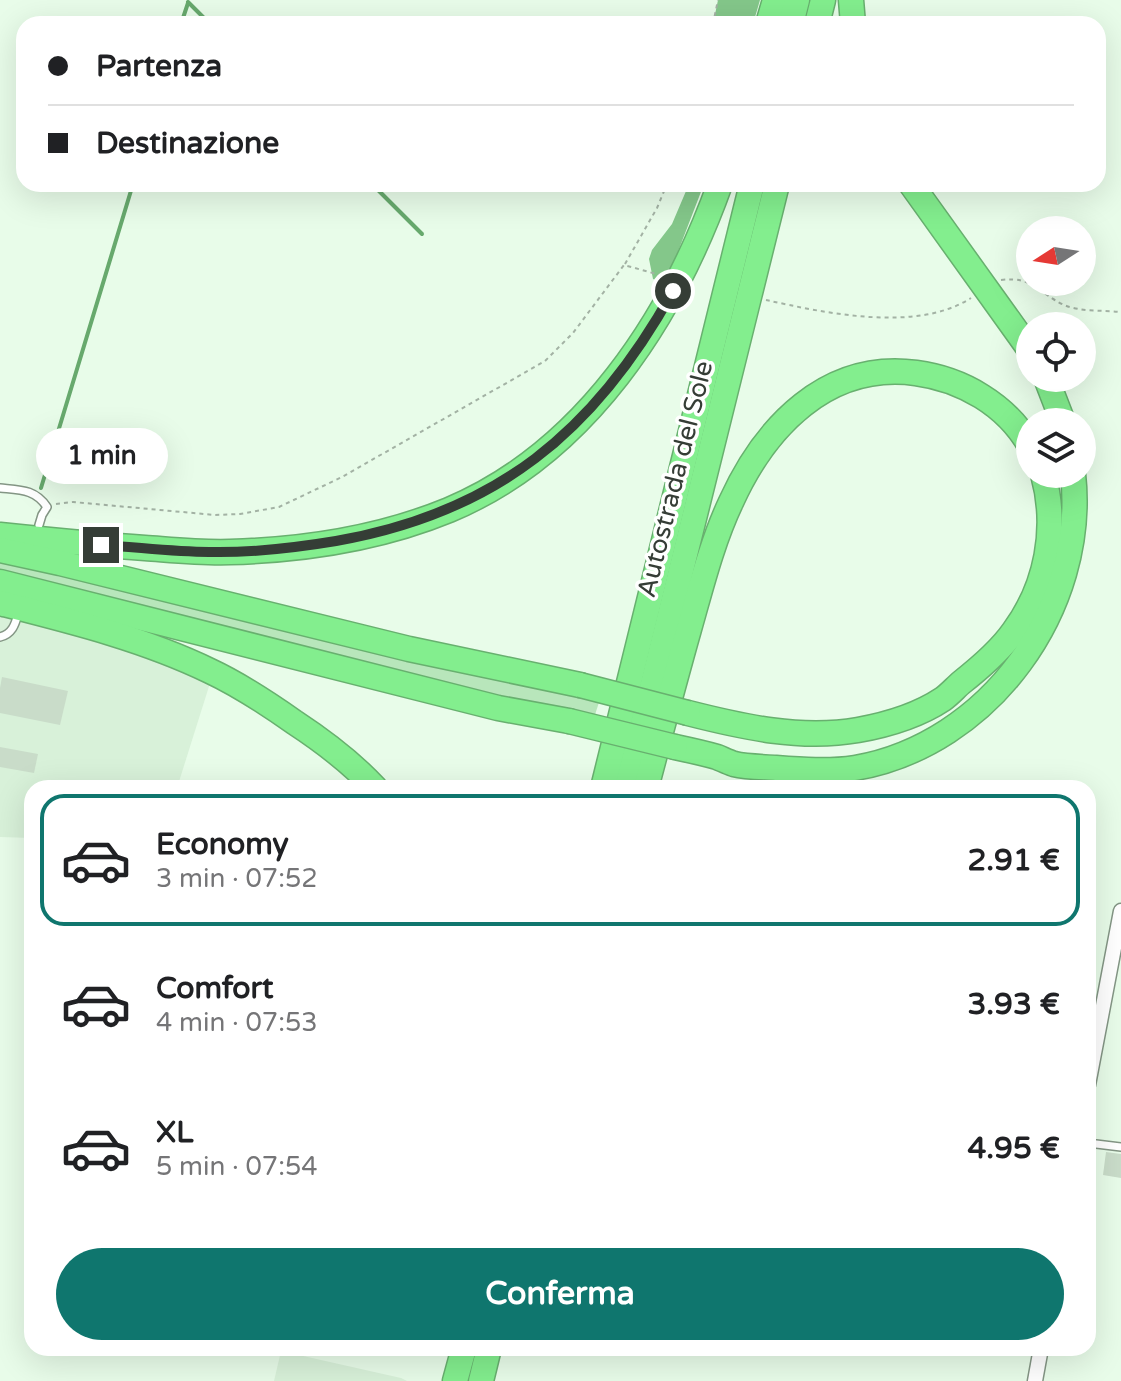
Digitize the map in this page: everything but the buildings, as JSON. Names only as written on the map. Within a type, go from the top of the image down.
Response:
[{"type":"highway","points":[[0,535],[206,552],[257,551],[305,546],[392,529],[473,499],[521,470],[558,440],[593,405],[625,366],[673,291],[717,192]]},
{"type":"highway","name":"Autostrada del Sole","points":[[605,780],[750,192]]},
{"type":"highway","name":"Autostrada del Sole","points":[[629,780],[775,192]]},
{"type":"highway","points":[[917,192],[1016,330]]},
{"type":"highway","points":[[648,780],[722,522],[758,453],[790,415],[824,390],[853,378],[909,372],[956,383],[982,396],[1016,426]]},
{"type":"highway","points":[[0,550],[745,726],[822,734],[886,724],[944,698],[983,665],[1014,632],[1037,589],[1050,543],[1046,488]]},
{"type":"highway","points":[[0,582],[498,708],[569,721],[747,766],[835,770],[891,758],[945,734],[986,701],[1006,680],[1037,639],[1059,591],[1072,539],[1075,488]]},
{"type":"highway","points":[[9,608],[124,637],[209,670],[243,688],[307,730],[366,780]]},
{"type":"highway","points":[[455,1381],[462,1356]]},
{"type":"highway","points":[[481,1381],[487,1356]]},
{"type":"street","points":[[1096,1043],[1121,911]]},
{"type":"street","points":[[1035,1381],[1040,1356]]},
{"type":"lane","points":[[0,488],[37,496],[47,507],[39,525]]},
{"type":"lane","points":[[0,637],[12,630],[9,608]]},
{"type":"lane","points":[[1096,1144],[1121,1147]]},
{"type":"path","points":[[47,507],[73,502],[215,515],[240,514],[279,507],[342,477],[545,361],[573,333],[624,265],[664,192]]},
{"type":"path","points":[[624,265],[659,275]]},
{"type":"path","points":[[995,281],[1014,278],[1033,283],[1067,306],[1121,312]]},
{"type":"path","points":[[765,299],[815,311],[872,317],[927,315],[959,306],[975,296]]},
{"type":"shaded area","points":[[0,611],[34,618],[211,680],[180,780],[24,780],[24,838],[0,837]]},
{"type":"shaded area","points":[[280,1356],[303,1356],[407,1381],[274,1381]]},
{"type":"green space","points":[[718,0],[760,0],[755,16],[715,16]]},
{"type":"green space","points":[[686,192],[701,192],[669,275],[662,280],[653,279],[649,259],[652,250],[672,224]]},
{"type":"green space","points":[[0,555],[600,699],[594,718],[201,627],[0,577]]},
{"type":"waterway","points":[[188,2],[202,16]]},
{"type":"waterway","points":[[184,16],[188,3]]},
{"type":"waterway","points":[[41,488],[131,192]]},
{"type":"waterway","points":[[380,192],[422,234]]},
{"type":"route","points":[[101,545],[206,552],[305,546],[392,529],[473,499],[521,470],[575,424],[625,366],[673,291]]}]
